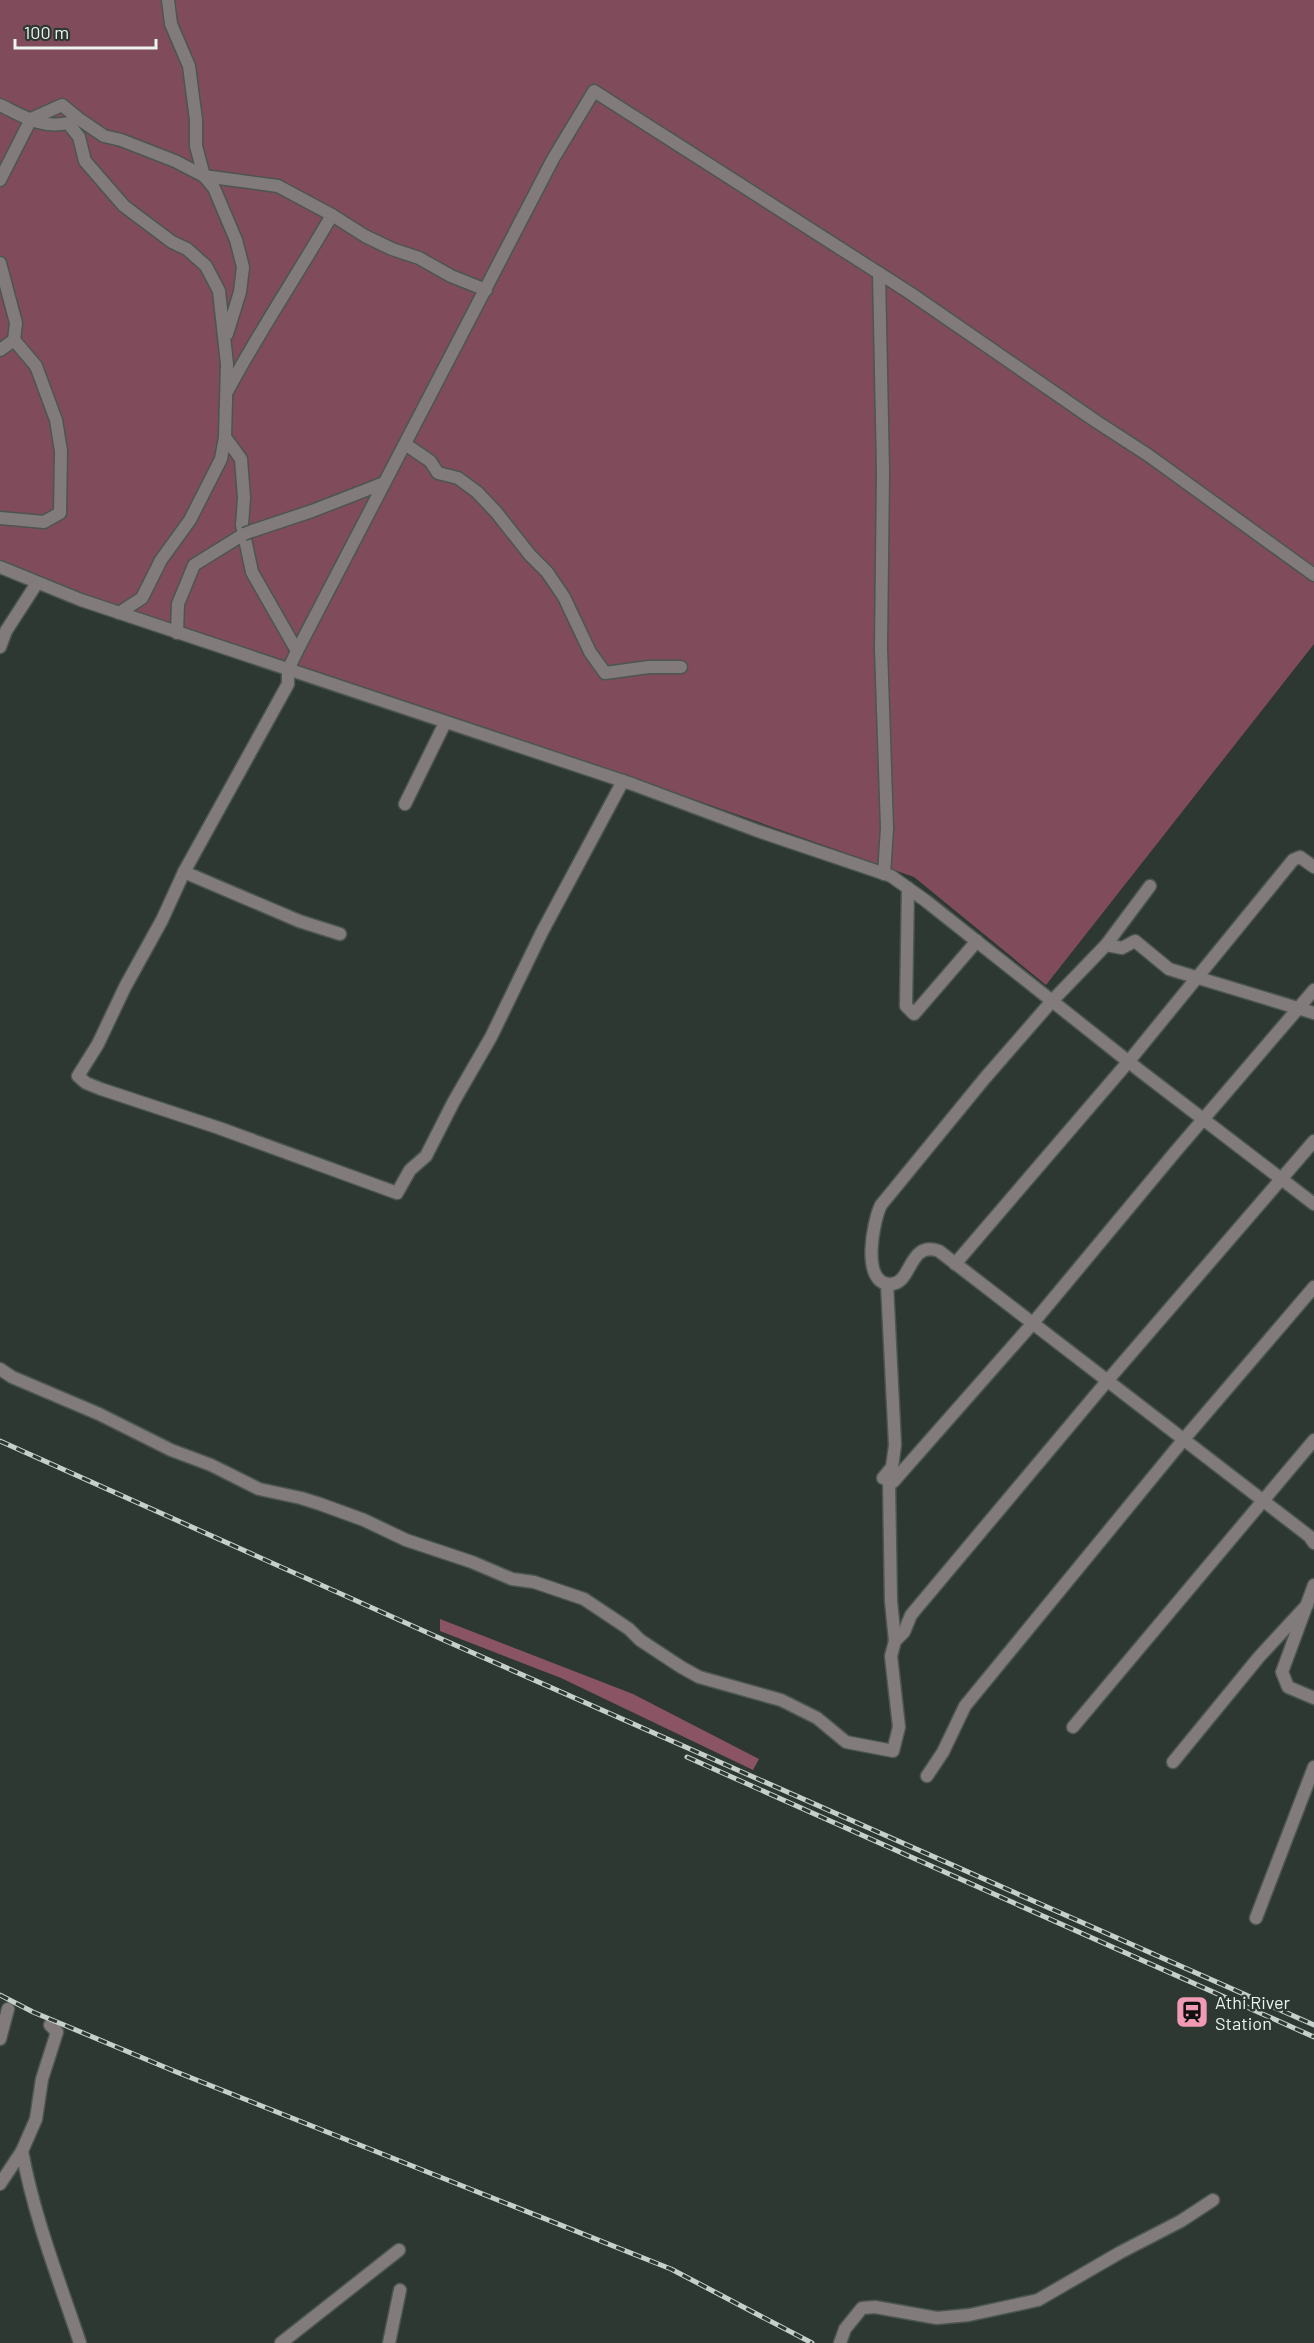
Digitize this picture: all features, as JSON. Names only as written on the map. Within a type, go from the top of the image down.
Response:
[{"type":"street","points":[[168,0],[171,24],[189,66],[196,120],[196,146],[204,176],[214,188],[224,208],[242,257],[240,292],[225,338]]},
{"type":"street","points":[[623,781],[542,932],[491,1037],[426,1156],[410,1170],[397,1193],[219,1128],[101,1089],[86,1083],[78,1076],[98,1044],[184,872],[288,684],[288,670],[297,651],[553,159],[594,91],[879,273],[1148,455],[1314,575]]},
{"type":"street","points":[[0,105],[44,125],[56,126],[68,123],[79,137],[85,161],[124,206],[172,242],[187,249],[206,266],[219,291],[225,338],[227,391],[225,437],[221,459],[190,520],[161,560],[142,598],[119,613]]},
{"type":"street","points":[[0,180],[31,119],[62,105],[104,136],[121,140],[175,161],[204,176],[278,186],[332,215],[365,237],[419,258],[451,276],[486,290]]},
{"type":"street","points":[[227,391],[260,330],[286,293],[332,215]]},
{"type":"street","points":[[0,263],[16,323],[14,340],[36,366],[56,420],[61,451],[60,513],[44,522],[0,518]]},
{"type":"street","points":[[879,273],[883,471],[881,649],[887,828],[884,874]]},
{"type":"street","points":[[0,350],[14,340]]},
{"type":"street","points":[[225,437],[241,459],[244,498],[242,525],[252,573],[297,651]]},
{"type":"street","points":[[405,444],[430,461],[438,473],[458,478],[477,492],[496,512],[530,555],[548,572],[564,597],[590,652],[605,673],[649,667],[681,667]]},
{"type":"street","points":[[177,633],[178,604],[194,565],[248,532],[301,515],[384,483]]},
{"type":"street","points":[[0,567],[119,613],[623,781],[884,874],[908,888],[1314,1204]]},
{"type":"street","points":[[0,647],[6,631],[37,583]]},
{"type":"street","points":[[405,804],[445,723]]},
{"type":"street","points":[[955,1264],[1129,1061],[1293,860],[1300,856],[1314,867]]},
{"type":"street","points":[[184,872],[299,921],[340,934]]},
{"type":"street","points":[[1150,886],[1106,945],[1052,1001],[984,1078],[881,1205],[876,1215],[871,1259],[873,1272],[877,1278],[887,1284],[896,1284],[903,1279],[915,1257],[926,1250],[939,1251],[1263,1500],[1309,1536],[1314,1543]]},
{"type":"street","points":[[908,888],[906,1006],[914,1014],[977,941]]},
{"type":"street","points":[[1106,945],[1122,948],[1135,941],[1169,969],[1314,1013]]},
{"type":"street","points":[[889,1482],[897,1479],[1033,1323],[1314,990]]},
{"type":"street","points":[[895,1641],[904,1632],[911,1615],[1108,1380],[1314,1141]]},
{"type":"street","points":[[887,1284],[895,1445],[892,1467],[884,1478],[889,1482]]},
{"type":"street","points":[[927,1776],[943,1752],[966,1706],[1184,1439],[1314,1287]]},
{"type":"street","points":[[0,1369],[12,1377],[99,1414],[171,1450],[211,1465],[259,1489],[320,1504],[364,1520],[406,1540],[472,1562],[512,1579],[534,1582],[584,1599],[629,1629],[640,1640],[699,1677],[781,1700],[817,1718],[846,1742],[893,1751],[898,1727],[891,1656],[895,1641],[891,1590],[889,1482]]},
{"type":"street","points":[[1073,1727],[1314,1440]]},
{"type":"street","points":[[1314,1585],[1282,1672],[1288,1687],[1314,1698]]},
{"type":"street","points":[[1173,1762],[1259,1657],[1307,1605]]},
{"type":"street","points":[[1256,1918],[1314,1767]]},
{"type":"street","points":[[0,2039],[8,2009]]},
{"type":"street","points":[[0,2184],[22,2151],[36,2119],[42,2079],[57,2032],[50,2025]]},
{"type":"street","points":[[22,2151],[27,2177],[76,2342]]},
{"type":"street","points":[[840,2343],[845,2329],[857,2313],[869,2307],[937,2318],[969,2315],[1038,2300],[1121,2252],[1181,2221],[1213,2200]]},
{"type":"street","points":[[281,2343],[399,2250]]},
{"type":"street","points":[[388,2343],[400,2290]]},
{"type":"shaded area","points":[[0,0],[1314,0],[1314,644],[1046,985],[914,877],[690,798],[268,655],[119,613],[0,565]]},
{"type":"shaded area","points":[[440,1619],[633,1694],[759,1759],[753,1770],[561,1678],[440,1631]]},
{"type":"railway","points":[[0,1441],[1314,2025]]},
{"type":"railway","points":[[687,1757],[1314,2037]]},
{"type":"railway","points":[[0,1995],[33,2012],[174,2071],[671,2269],[812,2343]]},
{"type":"place","name":"Athi River Station","points":[[1192,2012]]}]
